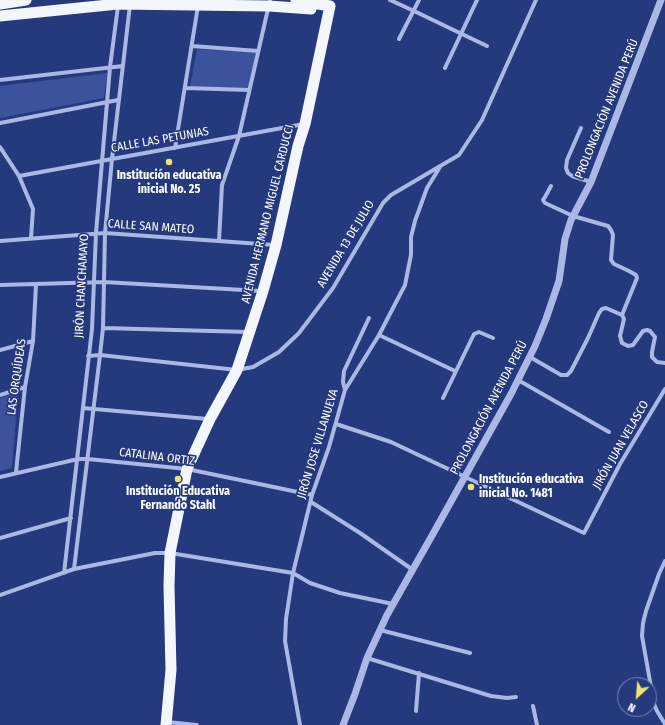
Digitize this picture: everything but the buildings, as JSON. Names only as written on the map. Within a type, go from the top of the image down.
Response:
[{"type":"highway","points":[[0,4],[26,0]]},
{"type":"highway","points":[[0,16],[118,2],[198,5],[303,2],[329,10]]},
{"type":"highway","points":[[303,2],[329,10]]},
{"type":"highway","name":"AVENIDA HERMANO MIGUEL CARDUCCI","points":[[166,724],[171,670],[169,586],[170,553],[187,469],[210,419],[237,370],[263,291],[276,246],[298,146],[305,124],[329,10]]},
{"type":"street","points":[[390,0],[414,10],[487,46]]},
{"type":"street","points":[[399,40],[419,0]]},
{"type":"street","points":[[445,68],[477,0]]},
{"type":"street","name":"AVENIDA 13 DE JULIO","points":[[88,356],[100,355],[237,370],[254,367],[279,352],[299,333],[333,288],[383,203],[391,195],[459,155],[482,120],[536,0]]},
{"type":"street","name":"PROLONGACIÓN AVENIDA PERÚ","points":[[343,725],[367,658],[393,604],[530,357],[546,319],[559,281],[565,238],[573,216],[591,182],[661,0]]},
{"type":"street","name":"JIRÓN CHANCHAMAYO","points":[[64,573],[92,329],[96,233],[110,66],[118,2]]},
{"type":"street","name":"JIRÓN CHANCHAMAYO","points":[[74,569],[103,328],[105,233],[118,100],[130,2]]},
{"type":"street","points":[[219,241],[222,185],[239,136],[269,3]]},
{"type":"street","points":[[175,148],[198,5]]},
{"type":"street","points":[[192,46],[258,51]]},
{"type":"street","points":[[0,80],[110,66],[123,66]]},
{"type":"street","points":[[185,88],[250,90]]},
{"type":"street","points":[[0,122],[118,100]]},
{"type":"street","name":"CALLE LAS PETUNIAS","points":[[19,176],[305,124]]},
{"type":"street","points":[[581,128],[567,160],[566,168],[568,173],[572,176],[591,182]]},
{"type":"street","points":[[0,146],[19,176],[33,209],[31,238]]},
{"type":"street","name":"JIRÓN JOSE VILLANUEVA","points":[[300,725],[285,641],[286,618],[293,573],[312,495],[329,447],[345,390],[379,335],[405,286],[411,255],[411,237],[414,221],[427,188],[442,165]]},
{"type":"street","points":[[551,186],[544,197],[543,200],[545,203],[573,216],[606,225],[610,228],[613,235],[611,260],[614,264],[636,275],[637,278],[622,315],[624,322],[620,336],[622,343],[628,346],[633,345],[643,331],[650,331],[655,337],[652,357],[657,362],[665,363]]},
{"type":"street","name":"CALLE SAN MATEO","points":[[0,241],[105,233],[276,246]]},
{"type":"street","points":[[0,285],[104,282],[263,291]]},
{"type":"street","name":"LAS ORQUÍDEAS","points":[[16,472],[25,387],[33,341],[36,285]]},
{"type":"street","points":[[530,357],[561,374],[568,375],[588,338],[600,311],[606,308],[622,315]]},
{"type":"street","points":[[345,390],[343,382],[344,371],[369,318]]},
{"type":"street","points":[[103,328],[250,332]]},
{"type":"street","points":[[443,398],[455,370],[474,334],[479,332],[493,338]]},
{"type":"street","points":[[379,335],[455,370]]},
{"type":"street","points":[[0,350],[33,341]]},
{"type":"street","points":[[518,380],[609,432]]},
{"type":"street","points":[[0,395],[25,387]]},
{"type":"street","name":"JIRÓN JUAN VELASCO","points":[[464,477],[584,533],[620,464],[665,388]]},
{"type":"street","points":[[83,408],[210,419]]},
{"type":"street","points":[[336,424],[391,442],[464,477]]},
{"type":"street","name":"CATALINA ORTIZ","points":[[0,477],[16,472],[78,459],[88,459],[187,469],[312,495]]},
{"type":"street","points":[[311,502],[360,533],[413,570]]},
{"type":"street","points":[[0,538],[71,518]]},
{"type":"street","points":[[0,595],[74,569],[155,552],[170,553],[293,573],[310,583],[334,592],[393,604]]},
{"type":"street","points":[[665,561],[646,611],[642,636],[654,704],[665,724]]},
{"type":"street","points":[[380,630],[470,653]]},
{"type":"street","points":[[367,658],[491,696],[507,698],[516,697]]},
{"type":"street","points":[[416,712],[419,673]]},
{"type":"street","points":[[533,706],[537,725]]},
{"type":"street","points":[[166,724],[197,725]]},
{"type":"shaded area","points":[[197,49],[257,53],[248,89],[190,87]]},
{"type":"shaded area","points":[[107,73],[104,98],[0,118],[0,86]]},
{"type":"shaded area","points":[[18,392],[12,468],[0,471],[0,398]]},
{"type":"place","name":"Institución educativa inicial No. 25","points":[[169,162]]},
{"type":"place","name":"Institución Educativa Fernando Stahl","points":[[178,479]]},
{"type":"place","name":"Institución educativa inicial No. 1481","points":[[471,487]]}]
